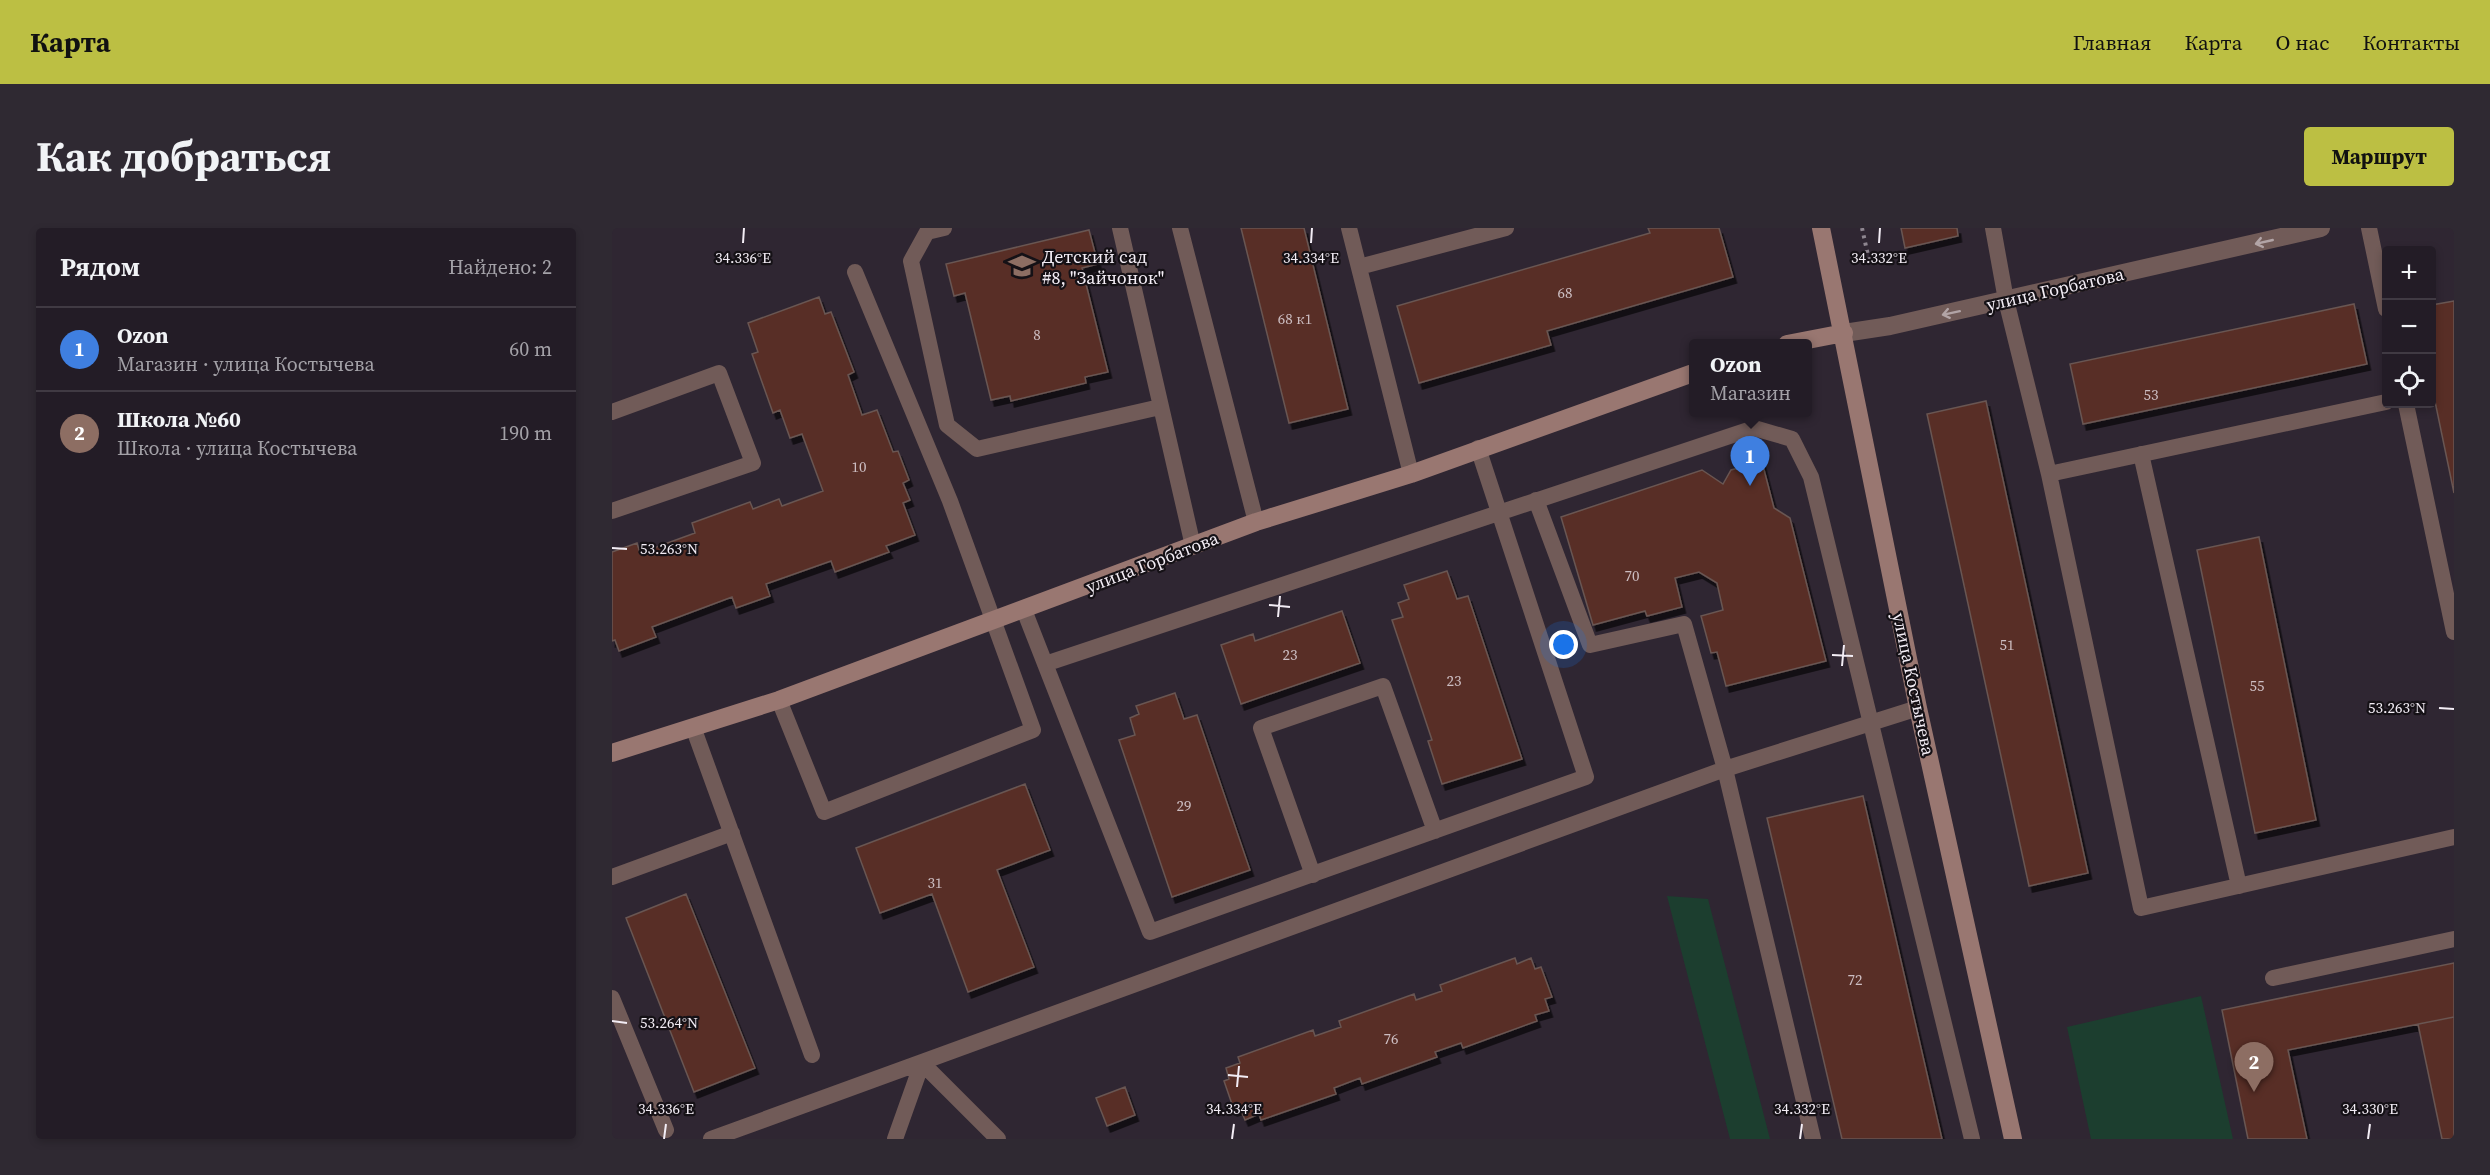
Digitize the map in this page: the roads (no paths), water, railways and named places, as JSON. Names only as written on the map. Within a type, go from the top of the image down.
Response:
[{"type":"main road","name":"улица Костычева","points":[[1821,228],[1918,708],[2013,1139]]},
{"type":"main road","name":"улица Горбатова","points":[[1812,339],[1844,333]]},
{"type":"main road","name":"улица Горбатова","points":[[612,753],[779,700],[1256,522],[1411,474],[1478,448],[1689,374]]},
{"type":"street","name":"улица Горбатова","points":[[1844,333],[1890,326],[2290,232],[2321,228]]},
{"type":"lane","points":[[944,228],[927,232],[911,261],[947,425],[977,449],[1160,407]]},
{"type":"lane","points":[[1120,228],[1193,546]]},
{"type":"lane","points":[[1180,228],[1256,522]]},
{"type":"lane","points":[[1349,228],[1411,474]]},
{"type":"lane","points":[[1359,267],[1506,228]]},
{"type":"lane","points":[[1993,228],[2006,300],[2049,474],[2141,908],[2454,837]]},
{"type":"lane","points":[[2370,228],[2384,300]]},
{"type":"lane","points":[[779,700],[824,812],[1033,730],[950,501],[855,272]]},
{"type":"lane","points":[[612,412],[719,373],[753,463],[612,511]]},
{"type":"lane","points":[[2049,474],[2382,403]]},
{"type":"lane","points":[[2407,408],[2454,632]]},
{"type":"lane","points":[[1045,664],[1754,428],[1792,439],[1811,477],[1871,721],[1874,744],[1972,1139]]},
{"type":"lane","points":[[1024,610],[1149,932],[1313,875],[1586,777],[1478,448]]},
{"type":"lane","points":[[2141,454],[2239,886]]},
{"type":"lane","points":[[1536,500],[1590,645],[1684,624],[1725,769],[1813,1139]]},
{"type":"lane","points":[[1313,875],[1261,728],[1383,686],[1435,831]]},
{"type":"lane","points":[[711,1139],[1725,769],[1918,708]]},
{"type":"lane","points":[[693,727],[812,1055]]},
{"type":"lane","points":[[612,877],[732,833]]},
{"type":"lane","points":[[2273,978],[2454,939]]},
{"type":"lane","points":[[612,998],[666,1130]]},
{"type":"lane","points":[[895,1139],[922,1063]]},
{"type":"lane","points":[[922,1063],[998,1139]]},
{"type":"place","name":"Детский сад #8, \"Зайчонок\"","points":[[1022,266]]},
{"type":"place","name":"Ozon","points":[[1750,486]]},
{"type":"place","name":"Школа №60","points":[[2254,1092]]}]
